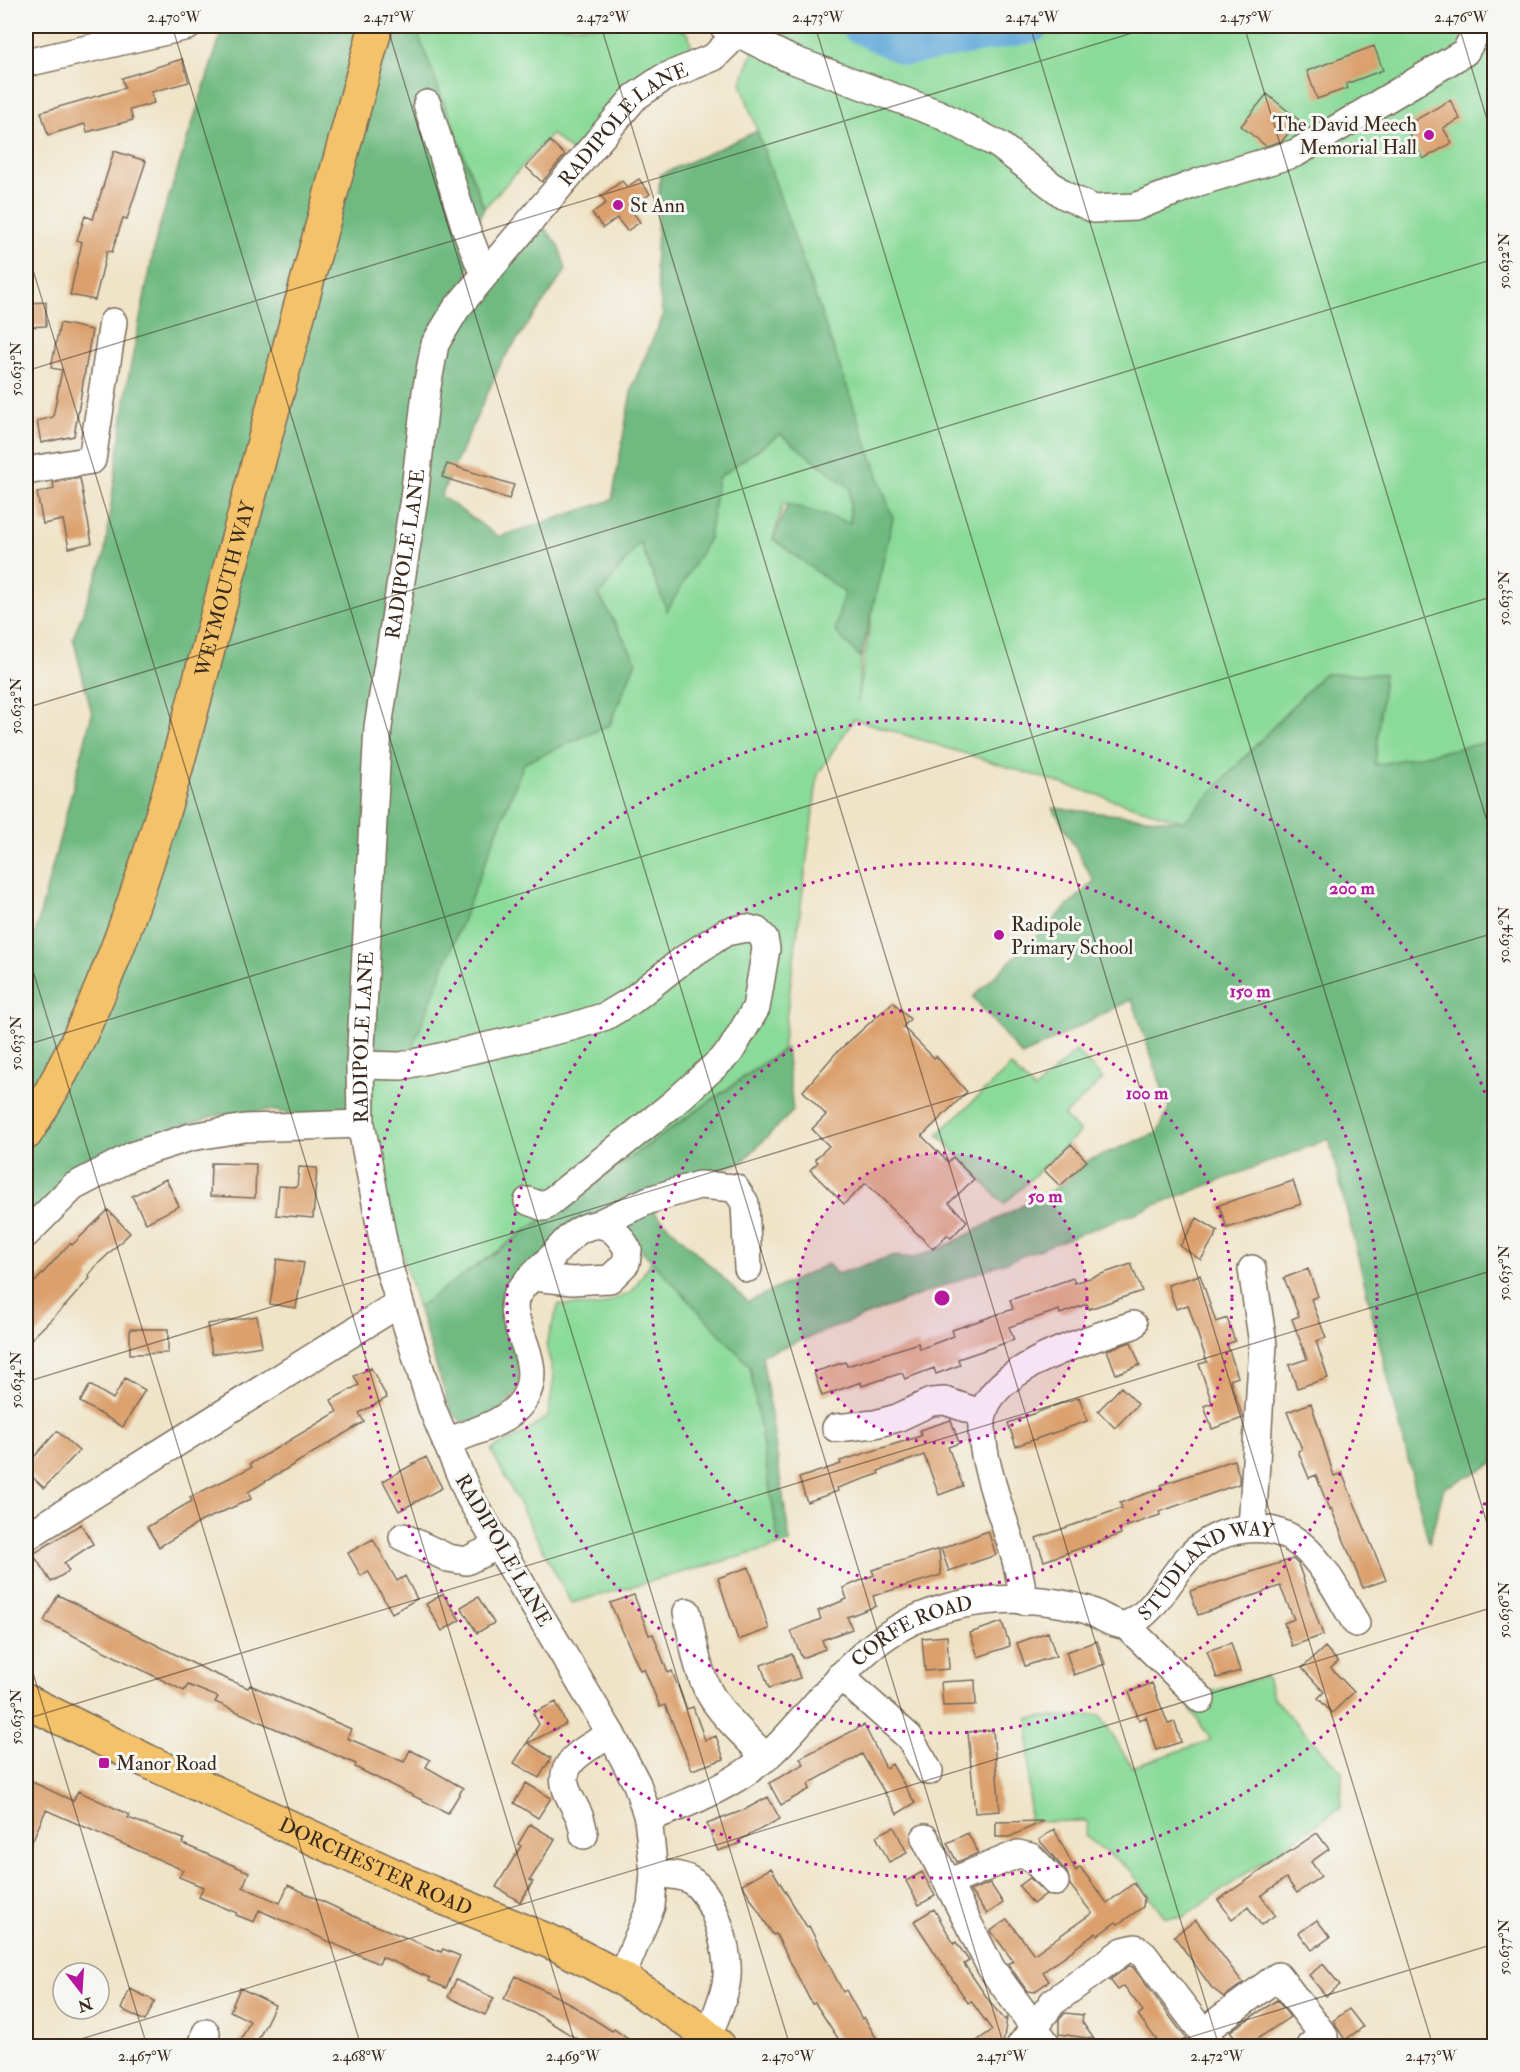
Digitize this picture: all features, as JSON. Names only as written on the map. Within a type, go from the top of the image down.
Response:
[{"type":"main road","name":"WEYMOUTH WAY","points":[[26,1133],[76,1044],[94,1006],[142,881],[175,772],[376,26]]},
{"type":"main road","name":"DORCHESTER ROAD","points":[[26,1701],[252,1810],[432,1893],[558,1945],[621,1978],[687,2020],[713,2042]]},
{"type":"street","points":[[26,63],[188,26]]},
{"type":"street","name":"RADIPOLE LANE","points":[[621,1978],[651,1906],[654,1874],[648,1818],[637,1784],[611,1734],[497,1546],[470,1498],[446,1442],[432,1408],[398,1304],[377,1214],[361,1124],[360,1065],[378,727],[414,498],[426,392],[435,345],[456,309],[634,97],[663,78],[714,57],[728,43],[728,28],[788,58],[939,114],[999,145],[1064,195],[1094,209],[1135,207],[1199,182],[1296,153],[1465,52],[1480,26]]},
{"type":"street","points":[[427,104],[466,229],[484,275]]},
{"type":"street","points":[[26,471],[92,460],[113,322]]},
{"type":"street","points":[[360,1065],[401,1066],[597,1019],[631,1000],[684,959],[726,932],[746,928],[757,931],[764,938],[766,950],[756,1008],[730,1052],[674,1103],[544,1207],[528,1201]]},
{"type":"street","points":[[26,1234],[73,1187],[134,1155],[191,1137],[245,1128],[361,1124]]},
{"type":"street","points":[[446,1442],[491,1424],[510,1413],[524,1400],[530,1386],[532,1372],[514,1310],[516,1297],[573,1234],[586,1226],[600,1223],[650,1200],[699,1185],[735,1188],[745,1203],[748,1268]]},
{"type":"street","points":[[532,1277],[595,1281],[610,1279],[619,1272],[626,1263],[628,1250],[612,1229],[600,1223]]},
{"type":"street","points":[[1252,1269],[1263,1344],[1252,1528]]},
{"type":"street","points":[[26,1537],[398,1304]]},
{"type":"street","points":[[1023,1600],[1015,1557],[987,1470],[983,1414],[993,1392],[1025,1368],[1054,1354],[1133,1325]]},
{"type":"street","points":[[836,1428],[875,1424],[931,1402],[945,1401],[983,1414]]},
{"type":"street","name":"STUDLAND WAY","points":[[1126,1625],[1141,1618],[1190,1556],[1202,1546],[1234,1530],[1252,1528],[1273,1531],[1299,1542],[1333,1584],[1356,1623]]},
{"type":"street","points":[[404,1537],[448,1558],[466,1561],[497,1546]]},
{"type":"street","name":"CORFE ROAD","points":[[648,1818],[735,1781],[766,1758],[861,1653],[887,1633],[919,1618],[982,1601],[1023,1600],[1085,1609],[1110,1622],[1126,1625],[1201,1699]]},
{"type":"street","points":[[687,1612],[697,1659],[710,1693],[722,1710],[766,1758]]},
{"type":"street","points":[[840,1676],[909,1737],[929,1771]]},
{"type":"street","points":[[584,1834],[581,1814],[567,1790],[566,1770],[580,1753],[611,1734]]},
{"type":"street","points":[[925,1838],[991,1968],[1034,2040]]},
{"type":"street","points":[[948,1883],[1018,1854],[1031,1857],[1055,1882]]},
{"type":"street","points":[[654,1874],[689,1879],[709,1901],[718,1922],[728,1976],[713,2042]]},
{"type":"street","points":[[1034,2040],[1053,2002],[1123,1951],[1135,1948],[1144,1955],[1208,2039],[1278,1976],[1324,2036],[1311,2046]]},
{"type":"green space","points":[[262,26],[415,26],[484,208],[471,241],[468,277],[488,291],[543,226],[559,246],[566,270],[502,361],[441,496],[499,537],[612,500],[632,387],[663,316],[655,268],[660,175],[757,131],[893,518],[861,658],[835,631],[844,592],[773,539],[788,504],[850,523],[850,488],[780,434],[718,478],[709,538],[667,611],[640,542],[599,595],[636,661],[609,725],[524,763],[409,1056],[376,1057],[361,1124],[268,1110],[213,1116],[154,1135],[26,1222],[26,968],[92,714],[73,638],[104,557],[128,379],[157,234],[222,31]]},
{"type":"green space","points":[[417,26],[671,26],[688,33],[692,48],[656,70],[627,94],[573,153],[552,134],[484,208],[416,30]]},
{"type":"green space","points":[[763,26],[1494,26],[1494,741],[1374,766],[1323,674],[1184,822],[854,719],[818,774],[782,1050],[418,1307],[380,1181],[368,1123],[376,1057],[409,1056],[524,763],[610,725],[636,661],[599,595],[640,542],[667,610],[709,538],[718,478],[780,434],[850,488],[850,524],[783,504],[773,539],[844,592],[836,631],[861,658],[857,702],[888,519],[741,83]]},
{"type":"green space","points":[[1323,674],[1384,674],[1375,765],[1494,741],[1494,1463],[1444,1488],[1429,1544],[1329,1139],[762,1355],[790,1543],[779,1546],[750,1366],[604,1210],[506,1296],[501,1313],[516,1349],[520,1387],[499,1413],[464,1423],[451,1413],[418,1307],[786,1048],[793,1111],[742,1162],[644,1194],[655,1213],[748,1302],[828,1264],[837,1274],[892,1256],[914,1258],[952,1243],[1060,1186],[1087,1161],[1157,1133],[1169,1109],[1132,999],[1022,1056],[973,997],[1094,881],[1053,808],[1184,822]]},
{"type":"green space","points":[[1076,1051],[1103,1079],[1064,1116],[1080,1132],[1004,1204],[938,1134],[1011,1066],[1034,1090]]},
{"type":"green space","points":[[652,1260],[750,1366],[779,1546],[571,1603],[491,1450],[526,1432],[548,1416],[554,1377],[546,1344],[559,1304],[597,1307],[632,1292]]},
{"type":"green space","points":[[1266,1676],[1274,1699],[1342,1772],[1341,1807],[1184,1917],[1165,1917],[1130,1870],[1085,1836],[1088,1824],[1086,1821],[1029,1822],[1029,1718],[1100,1715],[1132,1767],[1211,1740],[1189,1707],[1213,1691]]},
{"type":"building","points":[[1374,46],[1383,70],[1346,84],[1348,88],[1317,99],[1307,71]]},
{"type":"building","points":[[182,59],[189,82],[151,92],[154,103],[130,110],[133,120],[87,132],[85,124],[48,135],[41,112],[125,88],[122,78]]},
{"type":"building","points":[[1267,94],[1299,120],[1282,141],[1266,146],[1241,126]]},
{"type":"building","name":"The David Meech Memorial Hall","points":[[1450,100],[1460,119],[1443,128],[1452,143],[1423,159],[1405,126]]},
{"type":"building","points":[[550,141],[565,155],[542,182],[526,167]]},
{"type":"building","points":[[114,151],[146,161],[127,219],[123,218],[112,252],[107,251],[95,300],[70,295],[82,242],[77,240],[85,216],[93,219]]},
{"type":"building","name":"St Ann","points":[[639,179],[650,194],[630,208],[640,222],[627,231],[617,218],[603,228],[592,213],[606,203],[601,196],[622,181],[627,187]]},
{"type":"building","points":[[46,302],[46,326],[27,327],[26,303]]},
{"type":"building","points":[[60,323],[92,330],[74,436],[41,443],[37,421],[53,417],[62,370],[51,368]]},
{"type":"building","points":[[447,464],[514,485],[509,499],[442,477]]},
{"type":"building","points":[[80,478],[92,543],[69,548],[63,520],[43,524],[37,493],[54,489],[53,483]]},
{"type":"building","points":[[893,1002],[910,1019],[903,1027],[934,1058],[936,1056],[967,1092],[922,1136],[948,1162],[953,1157],[974,1179],[949,1203],[967,1221],[951,1238],[947,1235],[933,1249],[866,1183],[844,1204],[810,1170],[818,1162],[815,1159],[829,1146],[812,1129],[826,1115],[803,1091],[835,1054]]},
{"type":"building","points":[[1071,1144],[1087,1161],[1060,1186],[1044,1170]]},
{"type":"building","points":[[211,1163],[256,1164],[255,1198],[210,1196]]},
{"type":"building","points":[[299,1167],[317,1168],[313,1218],[276,1215],[279,1186],[297,1187]]},
{"type":"building","points":[[166,1179],[179,1206],[146,1223],[132,1196]]},
{"type":"building","points":[[1293,1181],[1301,1204],[1227,1228],[1219,1205]]},
{"type":"building","points":[[108,1210],[130,1233],[95,1267],[88,1276],[90,1278],[66,1305],[26,1344],[26,1292],[70,1243],[72,1245]]},
{"type":"building","points":[[1197,1218],[1218,1231],[1201,1260],[1180,1246]]},
{"type":"building","points":[[277,1259],[304,1263],[296,1308],[270,1304]]},
{"type":"building","points":[[1131,1264],[1142,1291],[1089,1309],[1087,1304],[1060,1314],[1059,1310],[1009,1327],[1014,1340],[958,1359],[960,1365],[936,1374],[934,1368],[905,1379],[902,1373],[862,1386],[861,1382],[822,1396],[814,1372],[845,1362],[847,1366],[918,1343],[920,1349],[954,1336],[952,1330],[1013,1309],[1010,1300],[1073,1278],[1075,1283]]},
{"type":"building","points":[[1308,1269],[1318,1296],[1311,1299],[1326,1338],[1316,1341],[1328,1378],[1297,1388],[1289,1365],[1307,1359],[1292,1319],[1299,1316],[1284,1278]]},
{"type":"building","points":[[1200,1275],[1216,1322],[1227,1318],[1235,1341],[1227,1344],[1238,1377],[1230,1380],[1243,1418],[1212,1429],[1204,1406],[1212,1403],[1199,1364],[1207,1362],[1188,1305],[1176,1309],[1168,1285]]},
{"type":"building","points":[[257,1316],[262,1346],[212,1354],[207,1324]]},
{"type":"building","points":[[130,1329],[168,1329],[168,1353],[130,1354]]},
{"type":"building","points":[[1131,1342],[1140,1365],[1116,1374],[1107,1350]]},
{"type":"building","points":[[371,1368],[387,1398],[359,1413],[364,1422],[248,1492],[251,1499],[202,1521],[159,1547],[147,1527],[192,1501],[190,1497],[252,1467],[250,1464],[337,1412],[331,1400],[359,1385],[354,1376]]},
{"type":"building","points":[[125,1378],[145,1390],[123,1427],[80,1402],[90,1385],[113,1399]]},
{"type":"building","points":[[1121,1387],[1138,1404],[1115,1428],[1098,1411]]},
{"type":"building","points":[[1079,1397],[1087,1421],[1016,1446],[1008,1423]]},
{"type":"building","points":[[1311,1403],[1334,1476],[1342,1473],[1386,1580],[1363,1588],[1316,1475],[1309,1478],[1298,1451],[1302,1449],[1287,1412]]},
{"type":"building","points":[[951,1420],[959,1443],[948,1447],[963,1486],[939,1495],[924,1455],[878,1471],[879,1474],[837,1488],[838,1491],[807,1502],[799,1478],[841,1464],[840,1461],[921,1436],[920,1430]]},
{"type":"building","points":[[57,1431],[79,1451],[44,1488],[26,1471],[26,1466]]},
{"type":"building","points":[[426,1457],[442,1488],[399,1511],[383,1481]]},
{"type":"building","points":[[1234,1460],[1239,1475],[1239,1484],[1159,1512],[1160,1515],[1119,1529],[1121,1534],[1044,1561],[1036,1538],[1122,1508],[1120,1503],[1162,1488],[1161,1485]]},
{"type":"building","points":[[81,1524],[93,1544],[64,1563],[69,1571],[51,1582],[33,1554]]},
{"type":"building","points":[[988,1531],[996,1555],[949,1571],[941,1549]]},
{"type":"building","points":[[373,1539],[397,1581],[405,1576],[417,1599],[392,1613],[368,1571],[361,1576],[348,1553]]},
{"type":"building","points":[[939,1549],[941,1575],[873,1596],[876,1606],[847,1617],[852,1629],[822,1640],[825,1649],[802,1658],[791,1631],[821,1619],[818,1611],[847,1599],[843,1588],[874,1575],[872,1570]]},
{"type":"building","points":[[1293,1559],[1298,1564],[1323,1635],[1292,1646],[1284,1623],[1294,1619],[1280,1586],[1198,1615],[1190,1591]]},
{"type":"building","points":[[749,1567],[769,1629],[738,1640],[718,1578]]},
{"type":"building","points":[[443,1594],[460,1620],[442,1631],[426,1604]]},
{"type":"building","points":[[58,1595],[208,1671],[248,1688],[250,1685],[351,1729],[347,1738],[404,1762],[410,1750],[430,1760],[426,1767],[463,1788],[448,1813],[355,1767],[356,1764],[215,1702],[218,1697],[188,1685],[184,1691],[44,1621]]},
{"type":"building","points":[[634,1595],[649,1635],[653,1634],[668,1673],[672,1671],[687,1709],[693,1707],[705,1740],[716,1736],[724,1759],[692,1770],[665,1705],[660,1707],[644,1669],[640,1670],[610,1603]]},
{"type":"building","points":[[478,1597],[494,1623],[477,1633],[461,1607]]},
{"type":"building","points":[[1002,1622],[1010,1646],[978,1657],[970,1633]]},
{"type":"building","points":[[1048,1632],[1056,1656],[1025,1666],[1017,1643]]},
{"type":"building","points":[[947,1636],[949,1669],[925,1671],[922,1638]]},
{"type":"building","points":[[1097,1641],[1105,1664],[1074,1675],[1066,1652]]},
{"type":"building","points":[[1231,1643],[1240,1671],[1217,1678],[1207,1651]]},
{"type":"building","points":[[1325,1647],[1338,1662],[1331,1668],[1354,1692],[1332,1713],[1318,1698],[1324,1692],[1302,1668]]},
{"type":"building","points":[[792,1654],[800,1678],[769,1688],[761,1665]]},
{"type":"building","points":[[975,1680],[976,1705],[943,1706],[941,1682]]},
{"type":"building","points":[[1152,1683],[1168,1724],[1175,1722],[1181,1742],[1156,1750],[1146,1717],[1139,1720],[1129,1692]]},
{"type":"building","points":[[556,1702],[566,1724],[528,1743],[551,1758],[539,1778],[514,1763],[539,1724],[533,1713]]},
{"type":"building","points":[[864,1725],[886,1768],[892,1764],[915,1803],[897,1814],[862,1754],[808,1784],[810,1789],[781,1805],[769,1783],[804,1764],[800,1758]]},
{"type":"building","points":[[993,1730],[1000,1811],[975,1813],[968,1732]]},
{"type":"building","points":[[26,1779],[73,1801],[78,1791],[130,1815],[128,1818],[184,1839],[183,1844],[249,1872],[243,1887],[280,1903],[288,1885],[360,1919],[441,1952],[443,1949],[460,1956],[446,1988],[429,1981],[430,1978],[382,1957],[379,1964],[259,1910],[254,1922],[236,1915],[237,1913],[199,1897],[203,1887],[179,1877],[183,1870],[46,1810],[26,1855]]},
{"type":"building","points":[[526,1783],[551,1798],[538,1818],[514,1803]]},
{"type":"building","points":[[768,1797],[780,1819],[740,1840],[741,1843],[718,1851],[707,1824],[744,1810]]},
{"type":"building","points":[[1044,1821],[1009,1837],[996,1837],[996,1822]]},
{"type":"building","points":[[530,1824],[555,1839],[530,1880],[533,1882],[520,1902],[496,1887],[521,1846],[518,1844]]},
{"type":"building","points":[[894,1827],[907,1853],[889,1862],[876,1836]]},
{"type":"building","points":[[1054,1829],[1076,1871],[1080,1867],[1107,1903],[1134,1883],[1144,1898],[1143,1907],[1118,1924],[1116,1922],[1098,1935],[1096,1933],[1043,1972],[1049,1981],[1034,1992],[1027,1991],[1008,1964],[1013,1961],[991,1931],[1007,1919],[1034,1954],[1092,1913],[1070,1885],[1067,1872],[1039,1840]]},
{"type":"building","points":[[968,1833],[978,1853],[957,1862],[947,1843]]},
{"type":"building","points":[[1317,1833],[1329,1849],[1311,1862],[1321,1876],[1297,1893],[1286,1878],[1261,1896],[1275,1915],[1261,1925],[1248,1907],[1232,1919],[1218,1900]]},
{"type":"building","points":[[771,1868],[807,1927],[809,1926],[843,1992],[846,1990],[862,2019],[864,2017],[881,2046],[843,2046],[815,2003],[812,2004],[776,1934],[773,1935],[742,1884]]},
{"type":"building","points":[[922,1872],[935,1896],[919,1905],[906,1881]]},
{"type":"building","points":[[1030,1878],[1046,1894],[1033,1904],[1019,1886]]},
{"type":"building","points":[[990,1883],[1003,1903],[987,1914],[970,1891]]},
{"type":"building","points":[[934,1909],[954,1944],[956,1942],[969,1961],[964,1964],[992,2005],[1005,2020],[1007,2018],[1003,2044],[999,2046],[970,2046],[992,2030],[971,2001],[968,2003],[914,1921]]},
{"type":"building","points":[[1196,1920],[1243,1983],[1224,1997],[1212,1988],[1174,1936]]},
{"type":"building","points":[[1317,1920],[1330,1937],[1312,1950],[1299,1933]]},
{"type":"building","points":[[1323,1964],[1340,1985],[1326,1996],[1309,1975]]},
{"type":"building","points":[[1129,1966],[1133,1967],[1186,2038],[1175,2046],[1161,2046],[1138,2015],[1143,2011],[1124,1986],[1118,1990],[1110,1980]]},
{"type":"building","points":[[516,1976],[567,2002],[612,2031],[614,2029],[637,2046],[588,2046],[542,2017],[504,1999]]},
{"type":"building","points":[[456,1980],[494,1998],[485,2015],[448,1997]]},
{"type":"building","points":[[240,1988],[275,2005],[255,2046],[238,2046],[250,2021],[230,2011]]},
{"type":"building","points":[[130,1989],[155,2001],[145,2021],[121,2009]]},
{"type":"building","points":[[1277,2000],[1290,2017],[1247,2046],[1242,2046],[1230,2031]]},
{"type":"building","points":[[1349,2009],[1363,2027],[1345,2040],[1333,2021]]},
{"type":"building","points":[[1065,2013],[1083,2015],[1082,2022],[1094,2039],[1059,2034],[1059,2020]]},
{"type":"waterway","points":[[858,26],[906,49],[1032,26]]},
{"type":"place","name":"The David Meech Memorial Hall","points":[[1429,135]]},
{"type":"place","name":"St Ann","points":[[618,205]]},
{"type":"place","name":"Radipole Primary School","points":[[999,935]]},
{"type":"place","name":"Manor Road","points":[[104,1763]]}]
